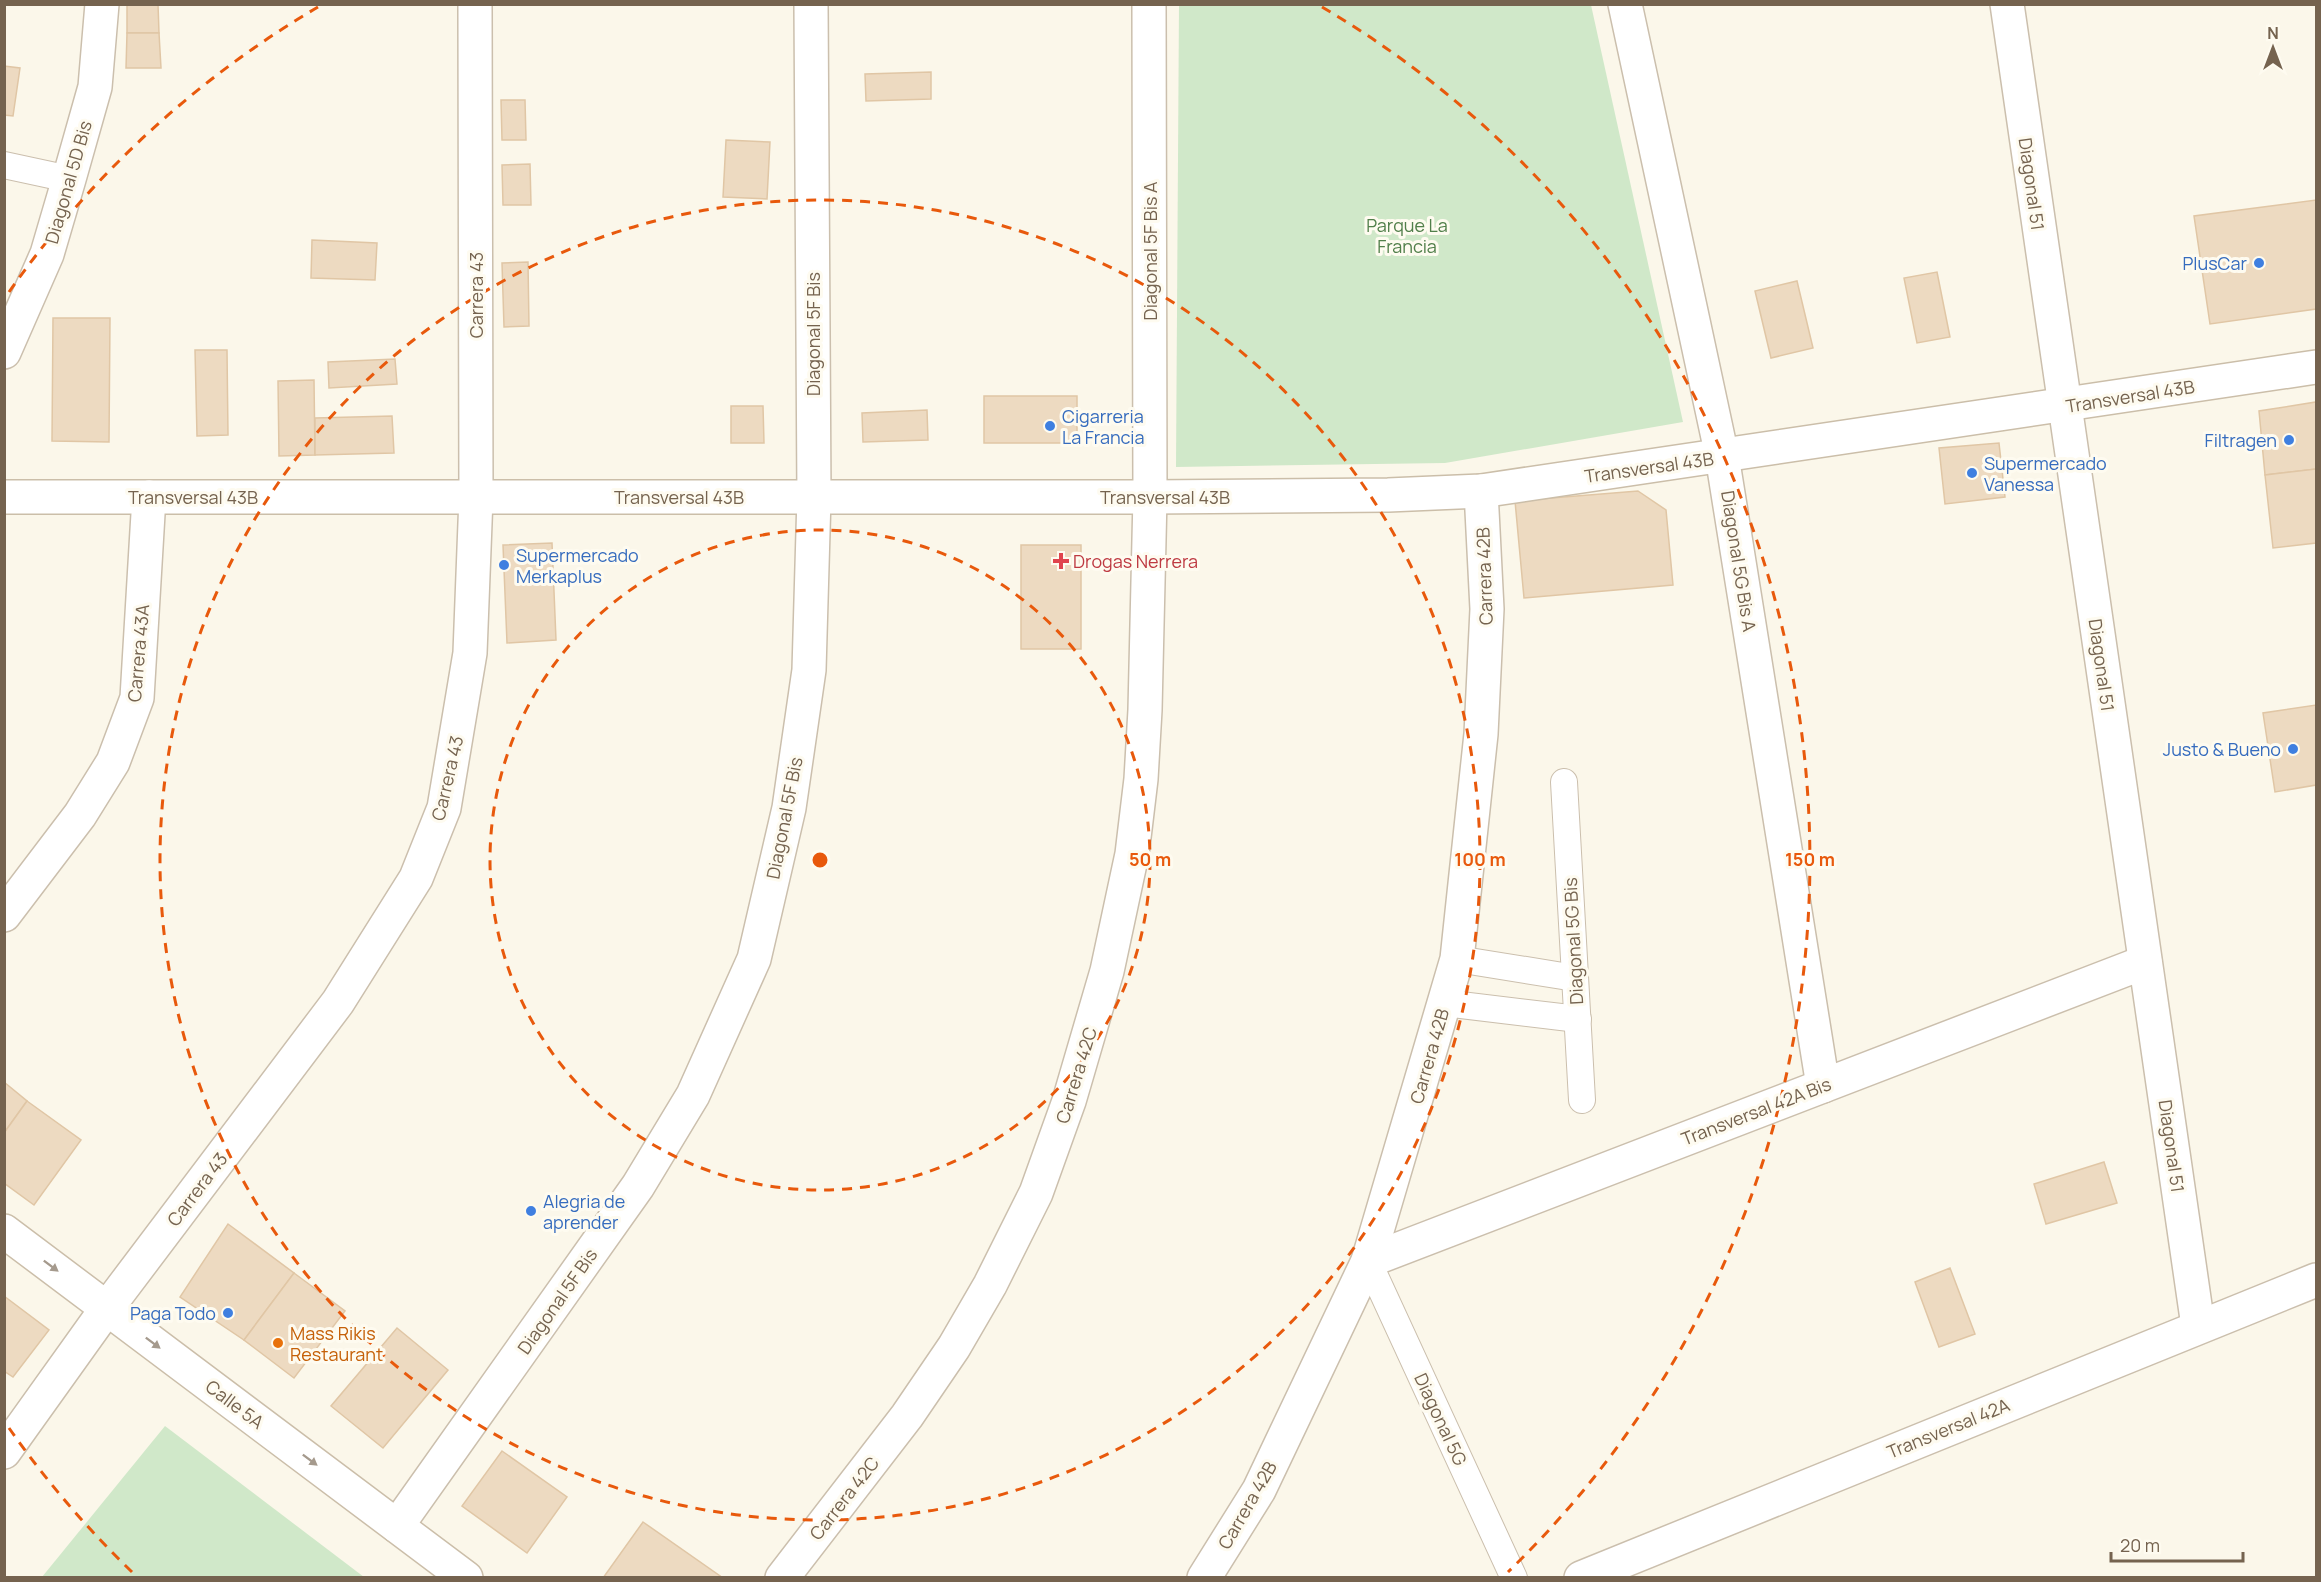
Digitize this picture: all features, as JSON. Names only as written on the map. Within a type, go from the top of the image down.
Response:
[{"type":"street","name":"Diagonal 5D Bis","points":[[4,352],[47,254],[95,87],[102,4]]},
{"type":"street","name":"Carrera 43","points":[[4,1452],[107,1308],[338,1002],[416,878],[444,808],[470,653],[476,497],[475,4]]},
{"type":"street","name":"Diagonal 5F Bis","points":[[397,1526],[638,1186],[693,1095],[754,959],[789,808],[809,670],[814,497],[812,4]]},
{"type":"street","name":"Diagonal 5F Bis A","points":[[1149,4],[1150,497]]},
{"type":"street","name":"Diagonal 5G Bis A","points":[[1625,4],[1722,456],[1823,1086]]},
{"type":"street","name":"Diagonal 51","points":[[2007,4],[2198,1326]]},
{"type":"street","name":"Transversal 43B","points":[[4,496],[1150,497],[1388,495],[1481,491],[2316,367]]},
{"type":"street","name":"Carrera 42B","points":[[1204,1578],[1259,1490],[1368,1261],[1457,959],[1481,723],[1487,609],[1481,491]]},
{"type":"street","name":"Carrera 43A","points":[[4,915],[80,815],[113,762],[137,698],[149,496]]},
{"type":"street","name":"Carrera 42C","points":[[782,1578],[907,1416],[954,1347],[990,1285],[1036,1193],[1069,1101],[1107,971],[1132,854],[1141,779],[1145,710],[1150,497]]},
{"type":"street","name":"Transversal 42A Bis","points":[[1368,1261],[2145,962]]},
{"type":"street","name":"Calle 5A","points":[[4,1231],[466,1578]]},
{"type":"street","name":"Transversal 42A","points":[[1581,1578],[2316,1280]]},
{"type":"lane","points":[[4,165],[69,179]]},
{"type":"lane","name":"Diagonal 5G Bis","points":[[1564,782],[1582,1100]]},
{"type":"lane","points":[[1457,959],[1575,978]]},
{"type":"lane","points":[[1444,1003],[1578,1018]]},
{"type":"lane","name":"Diagonal 5G","points":[[1368,1261],[1514,1578]]},
{"type":"green space","name":"Parque La Francia","points":[[1179,5],[1591,5],[1683,422],[1445,463],[1176,467]]},
{"type":"green space","points":[[165,1426],[364,1577],[42,1577]]},
{"type":"building","points":[[127,4],[158,4],[159,33],[127,33]]},
{"type":"building","points":[[127,33],[159,33],[161,68],[126,68]]},
{"type":"building","points":[[4,66],[20,68],[13,116],[4,115]]},
{"type":"building","points":[[931,72],[931,99],[866,101],[865,74]]},
{"type":"building","points":[[501,100],[525,100],[526,140],[502,140]]},
{"type":"building","points":[[726,140],[770,142],[767,199],[723,197]]},
{"type":"building","points":[[530,164],[531,205],[503,205],[502,165]]},
{"type":"building","name":"PlusCar","points":[[2316,200],[2316,309],[2210,324],[2194,216]]},
{"type":"building","points":[[312,240],[377,243],[375,280],[311,278]]},
{"type":"building","points":[[528,262],[529,326],[504,327],[502,263]]},
{"type":"building","points":[[1937,272],[1950,337],[1917,343],[1904,278]]},
{"type":"building","points":[[1797,281],[1813,348],[1771,358],[1755,291]]},
{"type":"building","points":[[53,318],[110,318],[109,442],[52,441]]},
{"type":"building","points":[[195,350],[227,350],[228,435],[197,436]]},
{"type":"building","points":[[395,359],[397,384],[329,388],[328,362]]},
{"type":"building","points":[[314,380],[315,455],[279,456],[278,381]]},
{"type":"building","points":[[984,396],[1077,396],[1077,443],[984,443]]},
{"type":"building","name":"Filtragen","points":[[2316,402],[2316,469],[2265,475],[2259,411]]},
{"type":"building","points":[[731,406],[763,406],[764,443],[731,443]]},
{"type":"building","points":[[927,410],[928,440],[863,442],[862,413]]},
{"type":"building","points":[[392,416],[394,453],[315,455],[315,418]]},
{"type":"building","name":"Supermercado Vanessa","points":[[1999,443],[2005,497],[1945,504],[1939,448]]},
{"type":"building","points":[[2316,469],[2316,543],[2273,548],[2265,475]]},
{"type":"building","points":[[1638,491],[1666,510],[1673,585],[1524,598],[1515,501]]},
{"type":"building","points":[[552,543],[556,640],[507,643],[503,545]]},
{"type":"building","points":[[1021,545],[1081,545],[1081,649],[1021,649]]},
{"type":"building","name":"Justo & Bueno","points":[[2316,705],[2316,785],[2275,792],[2263,713]]},
{"type":"building","points":[[4,1082],[27,1101],[4,1133]]},
{"type":"building","points":[[27,1101],[81,1140],[34,1205],[4,1183],[4,1133]]},
{"type":"building","points":[[2104,1162],[2117,1203],[2046,1224],[2034,1184]]},
{"type":"building","points":[[228,1224],[294,1273],[244,1340],[180,1297]]},
{"type":"building","points":[[1950,1268],[1975,1334],[1939,1347],[1915,1282]]},
{"type":"building","points":[[294,1273],[345,1311],[294,1378],[244,1340]]},
{"type":"building","points":[[4,1296],[49,1330],[13,1377],[4,1371]]},
{"type":"building","points":[[397,1328],[448,1370],[383,1448],[331,1406]]},
{"type":"building","points":[[502,1451],[567,1497],[527,1553],[462,1506]]},
{"type":"building","points":[[643,1522],[723,1578],[603,1578]]},
{"type":"place","name":"PlusCar","points":[[2259,263]]},
{"type":"place","name":"Cigarreria La Francia","points":[[1050,426]]},
{"type":"place","name":"Filtragen","points":[[2289,440]]},
{"type":"place","name":"Supermercado Vanessa","points":[[1972,473]]},
{"type":"place","name":"Drogas Nerrera","points":[[1061,561]]},
{"type":"place","name":"Supermercado Merkaplus","points":[[504,565]]},
{"type":"place","name":"Justo & Bueno","points":[[2293,749]]},
{"type":"place","name":"Alegria de aprender","points":[[531,1211]]},
{"type":"place","name":"Paga Todo","points":[[228,1313]]},
{"type":"place","name":"Mass Rikis Restaurant","points":[[278,1343]]}]
